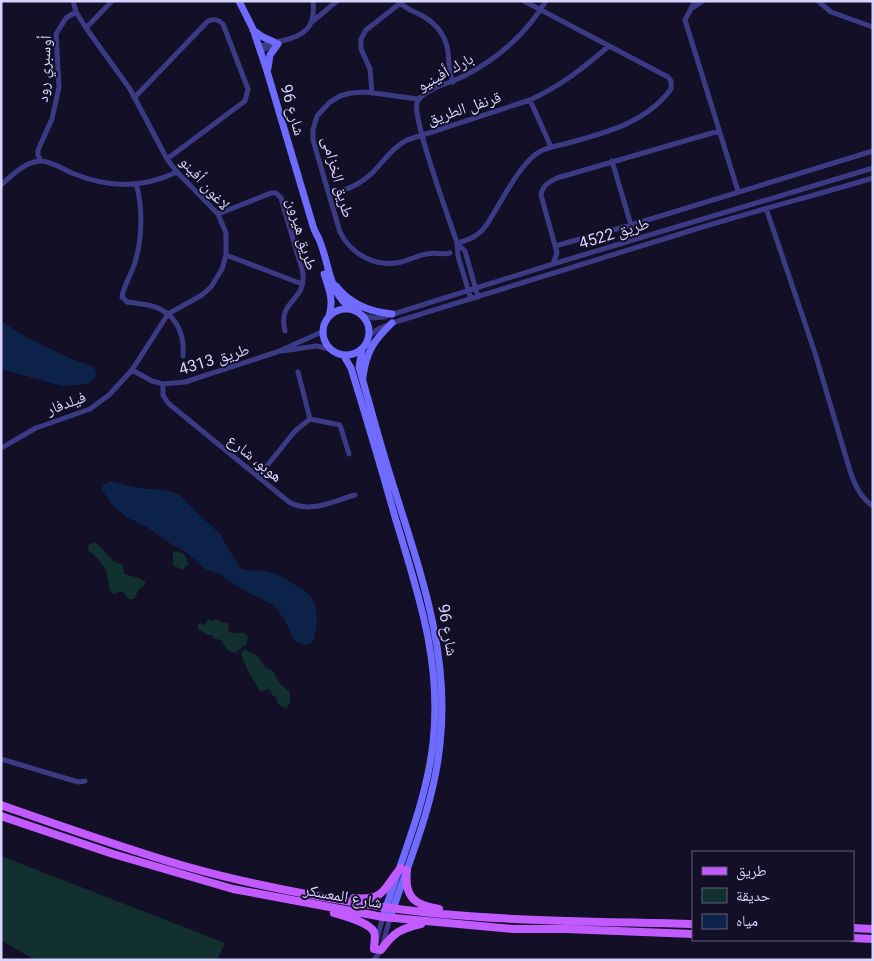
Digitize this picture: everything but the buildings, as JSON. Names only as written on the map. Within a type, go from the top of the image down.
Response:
[{"type":"main road","name":"شارع المعسكر","points":[[1,806],[181,865],[328,898],[390,908],[465,916],[536,920],[692,924]]},
{"type":"main road","name":"شارع المعسكر","points":[[1,816],[113,854],[233,889],[387,918],[513,929],[566,928],[692,934]]},
{"type":"main road","points":[[328,898],[339,896],[361,898],[378,895],[387,888],[394,875],[404,869],[406,886],[409,894],[415,901],[426,906],[451,910],[465,916]]},
{"type":"main road","points":[[308,904],[318,910],[341,915],[364,924],[374,932],[378,950]]},
{"type":"main road","points":[[378,950],[399,930],[428,922]]},
{"type":"main road","points":[[854,928],[873,929]]},
{"type":"main road","points":[[854,938],[873,939]]},
{"type":"street","name":"لاغون أفينو","points":[[73,1],[76,12],[86,28],[120,74],[167,159],[177,172],[218,214],[226,233],[226,255],[222,269],[211,287],[202,295],[168,314],[132,370]]},
{"type":"street","points":[[86,28],[112,1]]},
{"type":"street","name":"شارع 96","points":[[239,1],[253,29],[267,71],[314,230],[314,238],[332,298],[329,317]]},
{"type":"street","points":[[312,22],[313,1]]},
{"type":"street","points":[[260,50],[268,43],[278,42],[304,32],[312,22],[337,1]]},
{"type":"street","points":[[457,243],[471,239],[481,232],[527,162],[537,153],[551,147],[614,129],[650,112],[671,89],[671,82],[668,77],[524,1]]},
{"type":"street","name":"بارك أفينيو","points":[[471,300],[458,256],[457,243],[422,134],[416,105],[418,99],[429,91],[452,82],[495,58],[526,28],[546,1]]},
{"type":"street","points":[[695,1],[685,20],[738,191]]},
{"type":"street","points":[[689,11],[703,1]]},
{"type":"street","points":[[818,1],[831,12],[873,27]]},
{"type":"street","points":[[372,93],[370,69],[360,39],[366,30],[402,2],[408,10],[428,20],[441,32],[447,45],[448,69],[452,82]]},
{"type":"street","name":"أوسبري رود","points":[[41,161],[38,150],[52,119],[59,87],[59,60],[56,34],[66,18],[76,12]]},
{"type":"street","points":[[134,98],[208,21],[213,19],[223,24],[248,89],[247,96],[245,100],[167,159]]},
{"type":"street","points":[[253,29],[263,37],[278,42]]},
{"type":"street","points":[[267,71],[270,55],[278,42]]},
{"type":"street","name":"قرنفل الطريق","points":[[329,195],[352,188],[372,174],[395,148],[407,140],[530,100],[565,82],[608,46]]},
{"type":"street","name":"طريق الخزامى","points":[[418,99],[356,92],[340,96],[325,106],[315,120],[313,140],[342,237],[350,247],[365,258],[382,263],[394,263],[426,254],[450,253]]},
{"type":"street","points":[[530,100],[551,147]]},
{"type":"street","points":[[553,264],[557,253],[542,202],[541,191],[544,187],[557,178],[719,131]]},
{"type":"street","points":[[556,246],[873,151]]},
{"type":"street","points":[[1,185],[21,168],[41,161],[92,181],[110,184],[136,184],[164,178],[177,172]]},
{"type":"street","name":"طريق 4522","points":[[612,161],[631,225]]},
{"type":"street","name":"طريق 4522","points":[[362,315],[373,318],[392,314],[873,168]]},
{"type":"street","name":"طريق 4522","points":[[369,336],[378,329],[392,323],[766,208],[796,202],[873,178]]},
{"type":"street","points":[[136,184],[140,217],[137,258],[122,297],[128,302],[150,305],[174,319],[182,336],[183,356]]},
{"type":"street","name":"طريق هيرون","points":[[218,214],[271,193],[281,198],[303,276],[296,298],[285,310],[283,323],[286,331]]},
{"type":"street","points":[[766,208],[815,353],[848,466],[858,491],[873,506]]},
{"type":"street","name":"شارع 96","points":[[314,230],[318,236],[340,299],[352,309]]},
{"type":"street","name":"بارك أفينيو","points":[[457,243],[462,247],[465,254],[474,289],[478,297]]},
{"type":"street","points":[[557,253],[566,260]]},
{"type":"street","points":[[458,256],[465,254]]},
{"type":"street","name":"طريق هيرون","points":[[226,255],[302,284]]},
{"type":"street","points":[[332,280],[353,302],[376,312],[392,314]]},
{"type":"street","points":[[352,309],[362,315],[369,329],[369,336],[362,349],[350,356],[344,356],[330,349],[324,339],[324,331],[329,317],[341,310],[352,309]]},
{"type":"street","points":[[362,380],[366,358],[370,350],[376,340],[392,323]]},
{"type":"street","name":"طريق 4313","points":[[132,370],[146,379],[162,384],[194,380],[277,352],[324,331]]},
{"type":"street","name":"طريق 4313","points":[[277,352],[316,346],[330,349]]},
{"type":"street","name":"شارع 96","points":[[362,349],[359,367],[362,380],[427,594],[440,661],[442,719],[440,746],[432,794],[387,918]]},
{"type":"street","name":"شارع 96","points":[[344,356],[351,368],[423,610],[433,664],[434,717],[430,761],[404,869]]},
{"type":"street","name":"فيلدفار","points":[[1,448],[36,428],[84,412],[98,404],[132,370]]},
{"type":"street","points":[[298,372],[310,419]]},
{"type":"street","name":"هوبو، شارع","points":[[162,384],[163,395],[168,404],[289,502],[299,507],[314,507],[355,495]]},
{"type":"street","points":[[310,419],[340,426],[349,454]]},
{"type":"street","points":[[258,477],[295,431],[310,419]]},
{"type":"street","points":[[1,759],[78,782],[85,781]]},
{"type":"street","points":[[373,960],[378,950],[387,918]]},
{"type":"green space","points":[[96,542],[113,561],[123,565],[124,574],[139,578],[145,582],[145,585],[139,589],[134,599],[129,599],[122,591],[114,594],[110,591],[106,570],[88,550],[89,544]]},
{"type":"green space","points":[[173,552],[184,554],[189,564],[182,570],[173,565]]},
{"type":"green space","points":[[208,619],[212,621],[217,619],[227,623],[229,625],[228,632],[245,634],[248,637],[246,644],[235,653],[227,650],[221,640],[215,639],[212,635],[208,635],[198,629],[198,624],[205,625]]},
{"type":"green space","points":[[245,650],[257,655],[266,668],[273,671],[279,683],[290,692],[290,703],[286,709],[278,704],[276,697],[273,696],[270,690],[267,689],[261,692],[249,672],[242,655],[241,652]]},
{"type":"green space","points":[[1,856],[225,943],[217,960],[35,960],[1,940]]},
{"type":"water","points":[[1,321],[46,347],[92,366],[95,369],[96,376],[89,384],[62,386],[1,369]]},
{"type":"water","points":[[111,481],[134,487],[178,494],[220,534],[240,568],[271,572],[306,592],[314,602],[317,613],[313,642],[306,645],[297,642],[293,639],[285,620],[273,605],[241,589],[220,574],[205,569],[186,552],[172,545],[147,527],[126,517],[111,503],[102,490],[103,485]]}]
